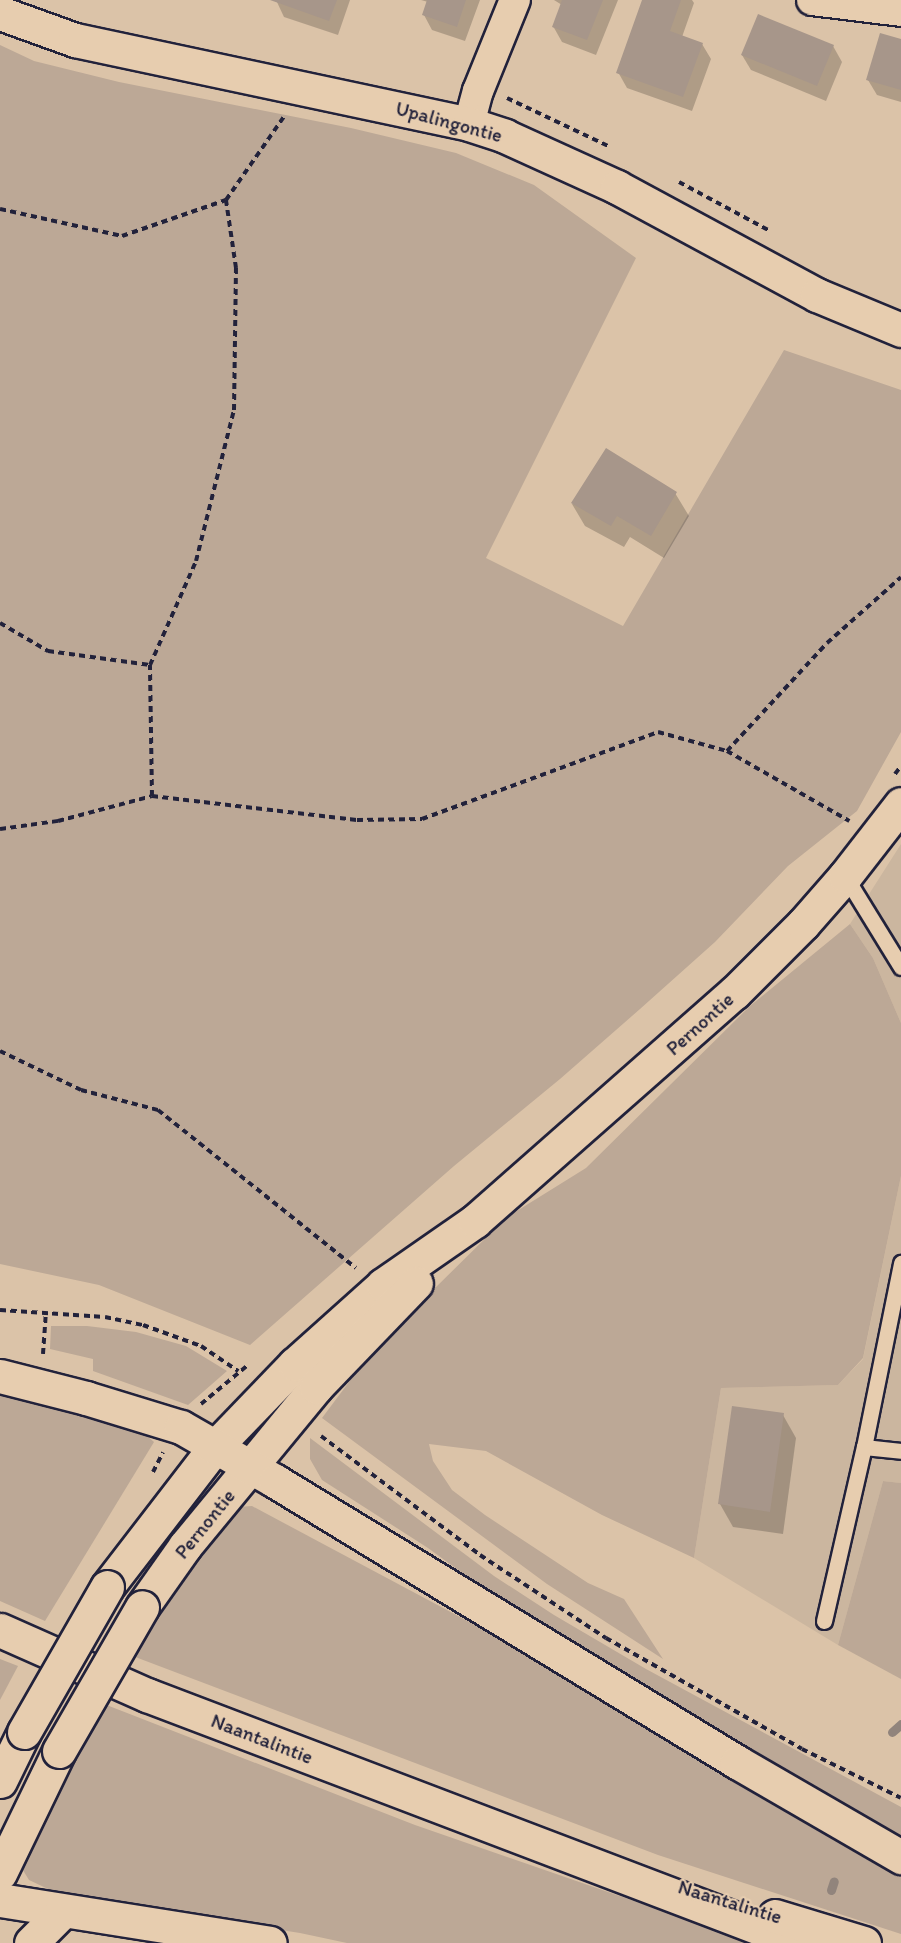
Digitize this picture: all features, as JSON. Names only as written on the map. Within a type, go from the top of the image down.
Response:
[{"type":"street","points":[[469,124],[478,91],[515,0]]},
{"type":"street","points":[[812,0],[901,11]]},
{"type":"street","name":"Upalingontie","points":[[0,13],[75,40],[469,124],[573,166],[817,295],[901,330]]},
{"type":"street","name":"Pernontie","points":[[0,1873],[59,1751],[142,1607],[185,1546],[316,1387],[475,1221],[734,993],[803,924],[845,876],[901,804]]},
{"type":"street","name":"Pernontie","points":[[0,1781],[24,1732],[107,1587],[215,1447],[295,1364],[383,1285],[475,1221]]},
{"type":"street","points":[[0,1376],[86,1398],[181,1427],[251,1467],[737,1762],[901,1857]]},
{"type":"street","name":"Naantalintie","points":[[0,1630],[147,1695],[799,1943]]},
{"type":"street","name":"Naantalintie","points":[[527,1839],[864,1943]]},
{"type":"street","points":[[0,1900],[270,1943]]},
{"type":"street","points":[[31,1943],[63,1911]]},
{"type":"lane","points":[[845,876],[901,967]]},
{"type":"lane","points":[[824,1622],[864,1447],[901,1263]]},
{"type":"lane","points":[[864,1447],[901,1451]]},
{"type":"path","points":[[0,209],[122,236],[226,200],[302,88]]},
{"type":"path","points":[[152,796],[150,665],[196,561],[234,410],[236,268],[226,200]]},
{"type":"path","points":[[727,751],[827,643],[901,577]]},
{"type":"path","points":[[0,623],[48,651],[150,665]]},
{"type":"path","points":[[0,829],[58,821],[152,796],[357,820],[422,819],[658,732],[727,751],[856,825]]},
{"type":"path","points":[[0,1051],[81,1090],[158,1110],[363,1274]]},
{"type":"path","points":[[0,1310],[46,1315],[105,1317],[143,1325],[201,1346],[238,1371]]},
{"type":"path","points":[[43,1354],[46,1315]]},
{"type":"path","points":[[321,1436],[480,1555],[606,1638],[802,1749],[901,1798]]},
{"type":"shaded area","points":[[0,45],[34,61],[119,82],[351,128],[456,153],[534,185],[636,258],[486,558],[623,626],[784,350],[901,390],[901,732],[857,811],[788,866],[715,942],[640,1009],[560,1079],[454,1166],[250,1345],[99,1285],[0,1264]]},
{"type":"shaded area","points":[[901,844],[901,1023],[873,958],[850,924]]},
{"type":"shaded area","points":[[850,924],[873,958],[901,1023],[901,1176],[863,1358],[838,1385],[721,1388],[694,1558],[602,1515],[486,1451],[429,1444],[433,1461],[452,1490],[485,1515],[588,1583],[624,1599],[663,1659],[547,1584],[322,1418],[355,1374],[431,1292],[507,1217],[586,1168],[750,1006]]},
{"type":"shaded area","points":[[901,1176],[901,1483],[883,1481],[838,1645],[694,1558],[721,1388],[838,1385],[863,1359]]},
{"type":"shaded area","points":[[51,1326],[87,1326],[136,1332],[186,1346],[227,1371],[188,1405],[93,1371],[93,1359],[50,1349]]},
{"type":"shaded area","points":[[0,1390],[138,1428],[154,1442],[45,1621],[0,1601]]},
{"type":"shaded area","points":[[310,1438],[494,1576],[554,1615],[646,1669],[901,1807],[901,1840],[487,1591],[428,1548],[322,1480],[310,1459]]},
{"type":"shaded area","points":[[883,1481],[901,1483],[901,1679],[838,1645]]},
{"type":"shaded area","points":[[252,1506],[490,1633],[901,1876],[901,1934],[658,1855],[130,1655],[189,1566],[238,1507]]},
{"type":"shaded area","points":[[0,1659],[18,1666],[0,1700]]},
{"type":"shaded area","points":[[104,1704],[415,1825],[755,1943],[347,1943],[300,1933],[61,1895],[29,1880],[21,1867],[26,1845]]},
{"type":"building","points":[[270,0],[337,0],[329,21]]},
{"type":"building","points":[[427,0],[466,0],[457,27],[422,15]]},
{"type":"building","points":[[562,0],[603,0],[587,40],[552,27]]},
{"type":"building","points":[[642,0],[681,0],[670,31],[703,43],[683,97],[616,73]]},
{"type":"building","points":[[758,14],[834,45],[817,86],[741,55]]},
{"type":"building","points":[[880,33],[901,39],[901,90],[866,80]]},
{"type":"building","points":[[606,448],[677,492],[651,536],[617,516],[611,526],[571,503]]},
{"type":"building","points":[[732,1406],[784,1413],[770,1512],[718,1504]]},
{"type":"waterway","points":[[892,1732],[901,1724]]},
{"type":"waterway","points":[[831,1890],[834,1881]]}]
